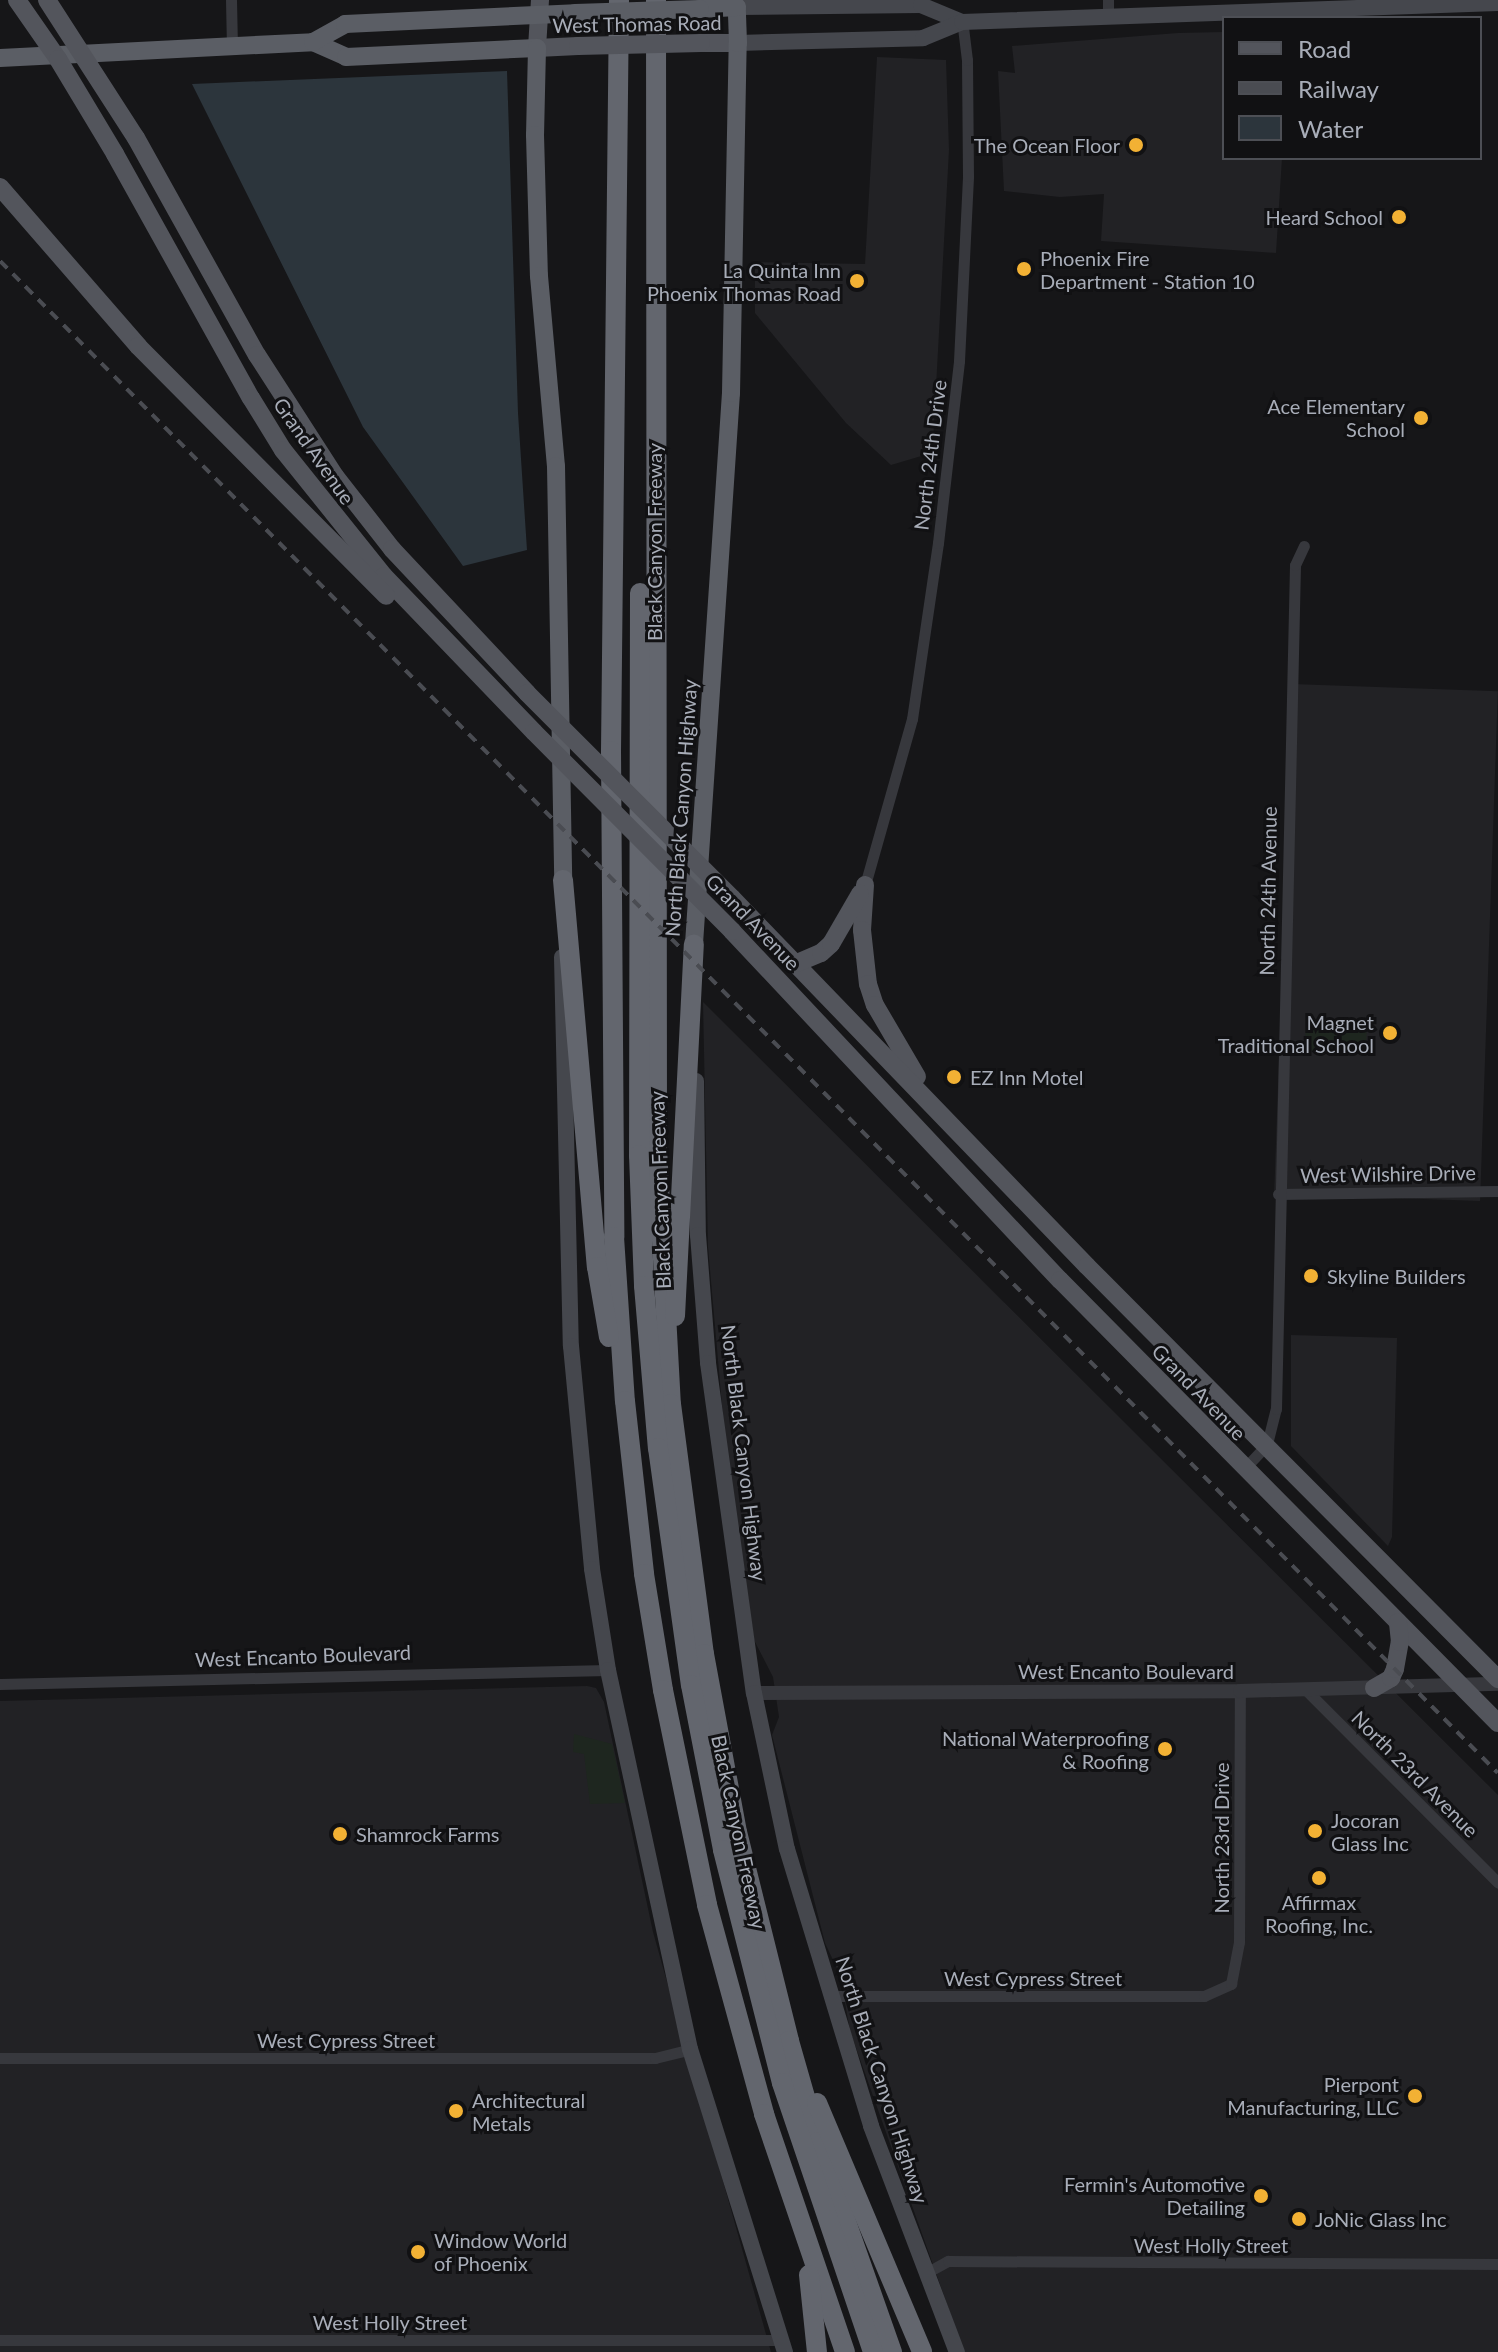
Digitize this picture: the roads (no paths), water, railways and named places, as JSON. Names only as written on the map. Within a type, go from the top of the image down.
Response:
[{"type":"highway","name":"Black Canyon Freeway","points":[[619,0],[611,738],[613,1149],[619,1322],[632,1462],[653,1631],[692,1837],[725,1977],[807,2247],[845,2352]]},
{"type":"highway","points":[[643,0],[639,1141],[644,1286],[658,1448],[691,1685],[723,1850],[782,2083],[873,2352]]},
{"type":"highway","name":"Black Canyon Freeway","points":[[656,0],[656,1132],[671,1404],[691,1575],[737,1832],[789,2041],[838,2201],[892,2352]]},
{"type":"highway","name":"West Thomas Road","points":[[0,58],[313,42],[345,24],[539,7],[575,13],[700,9],[737,4]]},
{"type":"highway","name":"North Black Canyon Highway","points":[[694,944],[731,393],[737,4]]},
{"type":"highway","name":"West Thomas Road","points":[[313,42],[346,57],[537,48]]},
{"type":"highway","points":[[537,48],[535,135],[539,276],[556,466],[563,880],[597,1267],[632,1462]]},
{"type":"highway","points":[[671,1404],[694,944]]},
{"type":"highway","points":[[789,2041],[846,2164],[922,2352]]},
{"type":"highway","points":[[807,2247],[817,2352]]},
{"type":"main road","name":"Grand Avenue","points":[[17,0],[58,59],[115,154],[237,375],[283,450],[365,555],[473,671],[732,931],[960,1177],[1244,1469],[1498,1723]]},
{"type":"main road","name":"Grand Avenue","points":[[47,0],[136,138],[257,355],[335,476],[392,549],[527,693],[797,963],[1087,1266],[1267,1444],[1498,1682]]},
{"type":"main road","name":"West Thomas Road","points":[[537,48],[923,38],[962,22],[1108,9],[1498,3]]},
{"type":"main road","name":"West Thomas Road","points":[[737,4],[921,5],[962,22]]},
{"type":"main road","points":[[537,48],[539,7]]},
{"type":"main road","points":[[0,187],[107,311],[201,412],[393,603],[473,671]]},
{"type":"main road","points":[[563,880],[564,1130],[571,1346],[592,1569],[608,1670],[690,2049],[782,2346]]},
{"type":"main road","points":[[797,963],[821,953],[831,944],[865,885]]},
{"type":"main road","points":[[865,885],[862,930],[868,984],[881,1016],[930,1101]]},
{"type":"main road","name":"North Black Canyon Highway","points":[[694,944],[696,1176],[708,1363],[754,1693],[787,1849],[871,2126],[957,2352]]},
{"type":"main road","points":[[1374,1688],[1391,1678],[1395,1669],[1400,1642],[1398,1622]]},
{"type":"street","points":[[231,0],[232,47]]},
{"type":"street","name":"North 24th Drive","points":[[865,885],[912,719],[938,543],[956,389],[968,176],[967,60],[962,22]]},
{"type":"street","name":"North 24th Avenue","points":[[1244,1469],[1267,1444],[1276,1409],[1278,1194],[1295,565],[1304,546]]},
{"type":"street","name":"West Wilshire Drive","points":[[1278,1194],[1498,1191]]},
{"type":"street","name":"West Encanto Boulevard","points":[[0,1684],[608,1670]]},
{"type":"street","name":"West Encanto Boulevard","points":[[754,1693],[1240,1691],[1462,1686],[1498,1682]]},
{"type":"street","name":"North 23rd Avenue","points":[[1306,1690],[1498,1883]]},
{"type":"street","name":"North 23rd Drive","points":[[1231,1984],[1239,1942],[1240,1691]]},
{"type":"street","name":"West Cypress Street","points":[[831,1996],[1204,1996],[1231,1984]]},
{"type":"street","name":"West Cypress Street","points":[[0,2058],[655,2058],[690,2049]]},
{"type":"street","name":"West Holly Street","points":[[926,2273],[948,2261],[1498,2264]]},
{"type":"street","name":"West Holly Street","points":[[0,2340],[782,2346]]},
{"type":"water","points":[[507,71],[518,413],[527,550],[463,566],[363,427],[192,84]]},
{"type":"railway","points":[[0,261],[1498,1773]]},
{"type":"place","name":"The Ocean Floor","points":[[1136,145]]},
{"type":"place","name":"Heard School","points":[[1399,217]]},
{"type":"place","name":"Phoenix Fire Department - Station 10","points":[[1024,269]]},
{"type":"place","name":"La Quinta Inn Phoenix Thomas Road","points":[[857,281]]},
{"type":"place","name":"Ace Elementary School","points":[[1421,418]]},
{"type":"place","name":"Magnet Traditional School","points":[[1390,1033]]},
{"type":"place","name":"EZ Inn Motel","points":[[954,1077]]},
{"type":"place","name":"Skyline Builders","points":[[1311,1276]]},
{"type":"place","name":"National Waterproofing & Roofing","points":[[1165,1749]]},
{"type":"place","name":"Jocoran Glass Inc","points":[[1315,1831]]},
{"type":"place","name":"Shamrock Farms","points":[[340,1834]]},
{"type":"place","name":"Affirmax Roofing, Inc.","points":[[1319,1878]]},
{"type":"place","name":"Pierpont Manufacturing, LLC","points":[[1415,2096]]},
{"type":"place","name":"Architectural Metals","points":[[456,2111]]},
{"type":"place","name":"Fermin's Automotive Detailing","points":[[1261,2196]]},
{"type":"place","name":"JoNic Glass Inc","points":[[1299,2219]]},
{"type":"place","name":"Window World of Phoenix","points":[[418,2252]]}]
